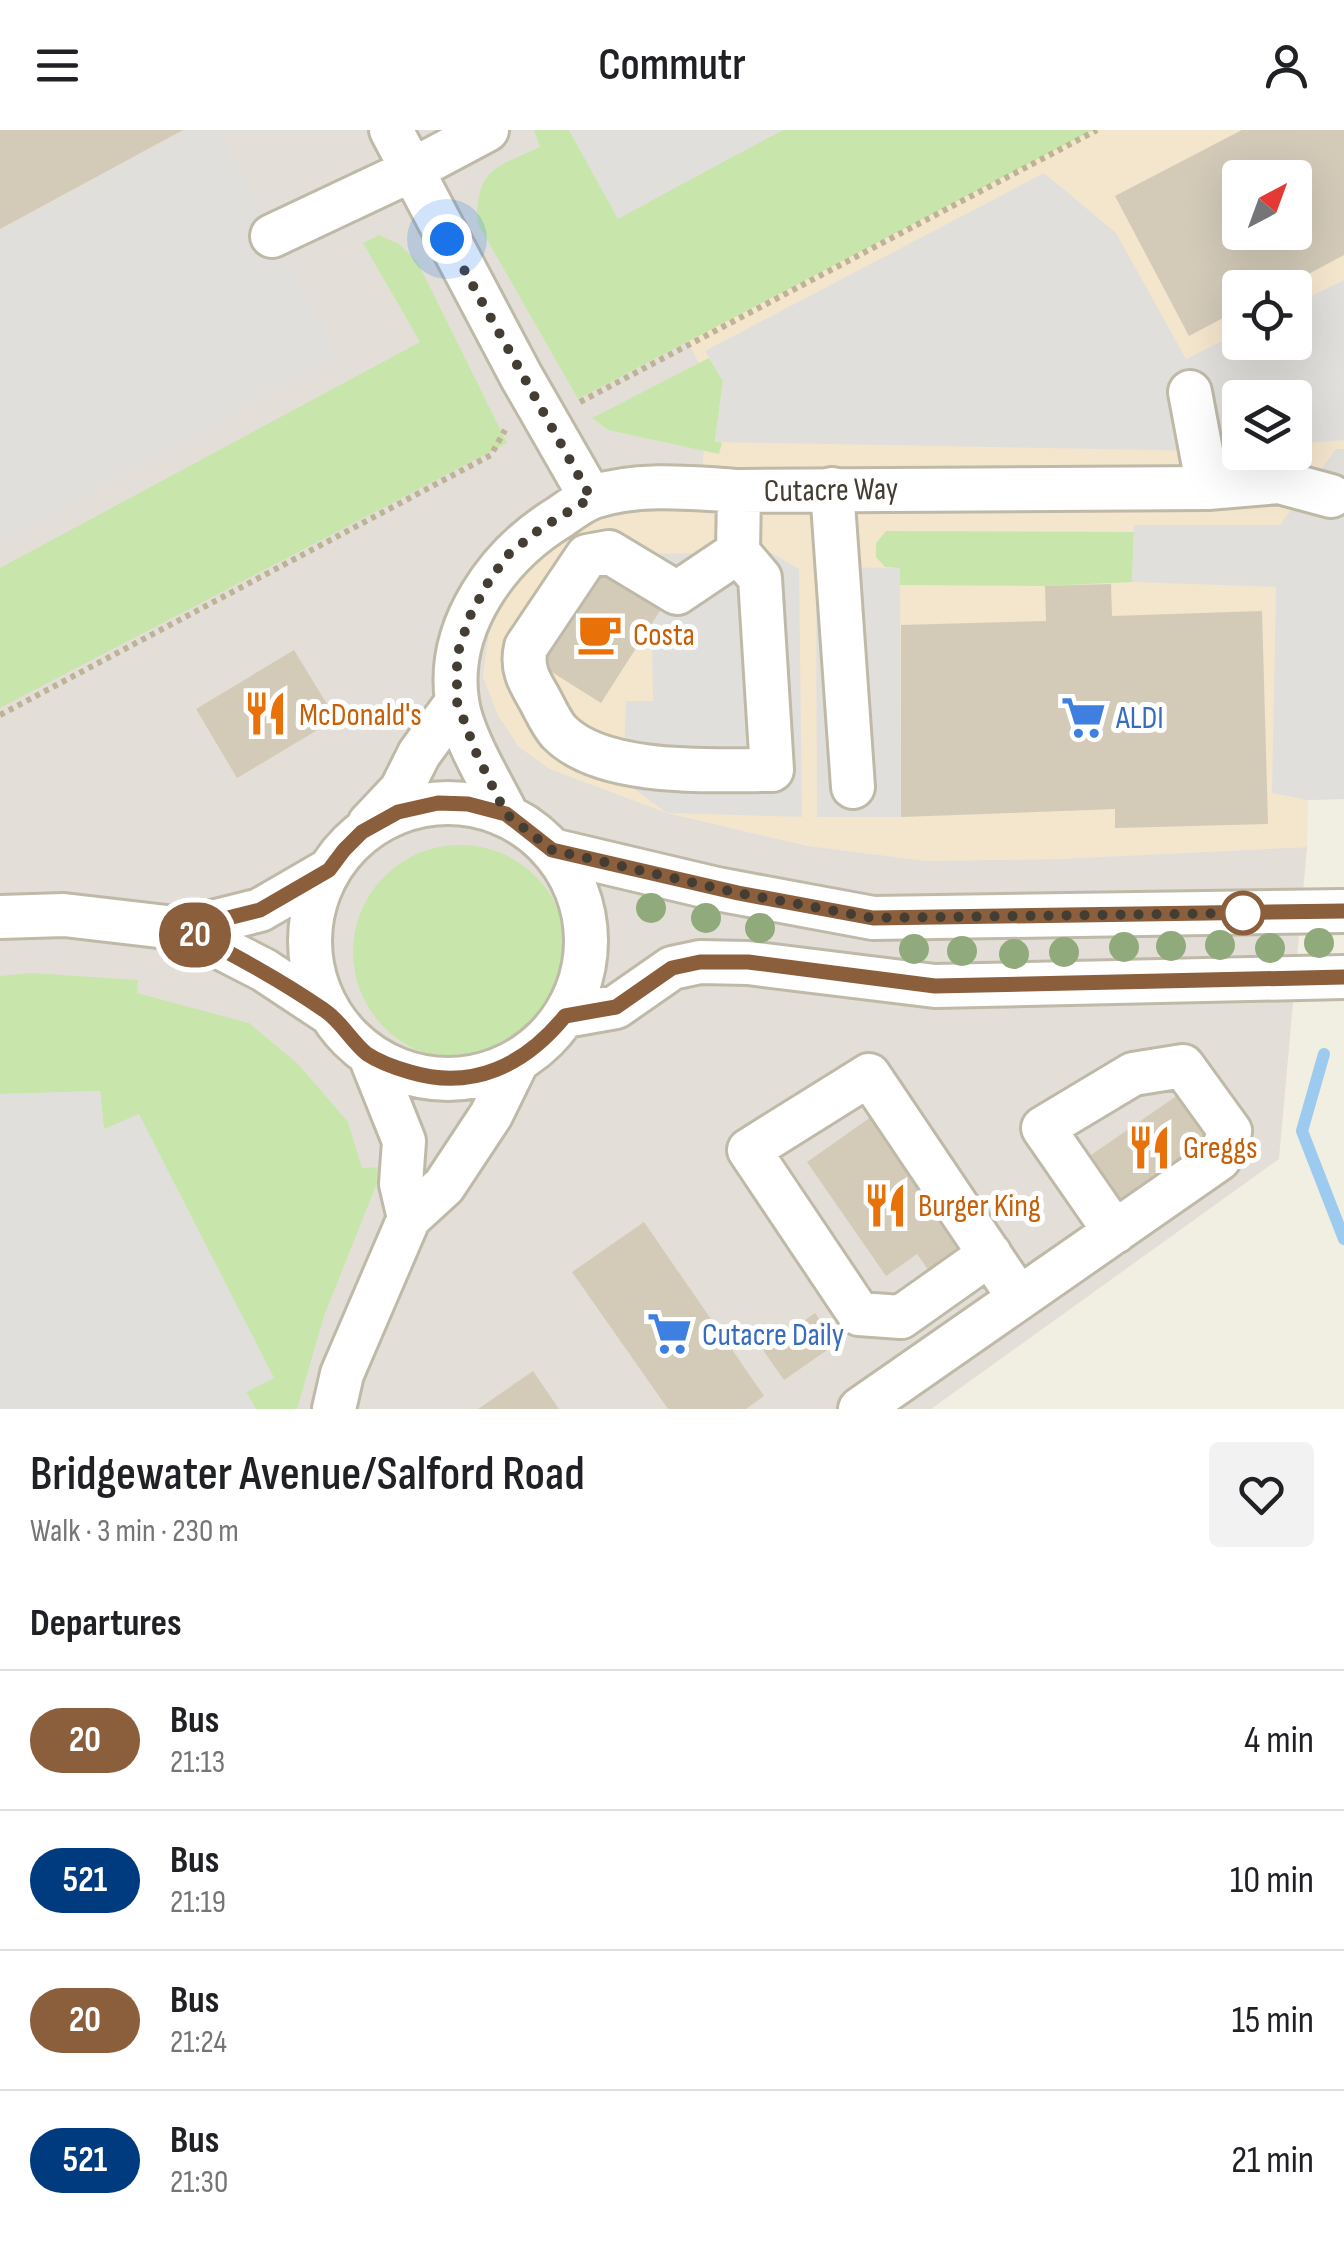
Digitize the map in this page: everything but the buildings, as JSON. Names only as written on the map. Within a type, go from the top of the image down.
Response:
[{"type":"street","points":[[391,130],[591,498]]},
{"type":"street","points":[[272,236],[487,130]]},
{"type":"street","points":[[1190,392],[1208,488]]},
{"type":"street","name":"Cutacre Way","points":[[506,814],[457,702],[457,655],[470,616],[509,554],[540,529],[591,498],[668,488],[1208,488],[1280,482],[1331,496]]},
{"type":"street","points":[[832,489],[853,787]]},
{"type":"street","points":[[738,552],[676,593],[609,552],[588,556],[526,648],[523,660],[526,674],[558,730],[572,742],[631,764],[682,770],[772,770],[760,578],[738,552],[739,490]]},
{"type":"street","points":[[362,832],[398,812],[438,803],[468,804],[506,814],[552,850],[572,880],[584,913],[586,949],[580,984],[565,1016],[544,1042],[517,1062],[488,1074],[458,1080],[432,1079],[370,1056],[329,1013],[314,978],[309,942],[314,904],[329,870],[344,850],[402,790],[419,754],[457,702]]},
{"type":"street","points":[[552,850],[745,894],[873,918],[1344,911]]},
{"type":"street","points":[[184,929],[260,910],[329,870]]},
{"type":"street","points":[[0,917],[64,915],[184,929],[264,970],[329,1013]]},
{"type":"street","points":[[565,1016],[616,1007],[672,968],[700,962],[748,962],[935,986],[1344,977]]},
{"type":"street","points":[[370,1056],[404,1141],[400,1184],[409,1218]]},
{"type":"street","points":[[334,1409],[342,1374],[409,1218],[444,1186],[491,1116],[517,1062]]},
{"type":"street","points":[[990,1254],[901,1316],[859,1314],[749,1150],[869,1076],[990,1254],[1019,1298]]},
{"type":"street","points":[[860,1409],[1115,1232]]},
{"type":"shaded area","points":[[0,130],[1086,130],[684,335],[708,380],[700,511],[638,512],[584,522],[546,549],[511,584],[489,633],[483,677],[498,715],[519,747],[550,769],[667,813],[808,846],[927,861],[1307,847],[1279,1159],[931,1409],[0,1409]]},
{"type":"shaded area","points":[[190,130],[218,130],[338,356],[0,542],[0,232]]},
{"type":"shaded area","points":[[569,130],[781,130],[618,219]]},
{"type":"shaded area","points":[[1086,130],[1344,130],[1344,799],[1308,800],[1307,847],[927,861],[808,846],[667,813],[550,769],[519,747],[498,715],[483,677],[489,633],[511,584],[546,549],[583,522],[638,512],[700,510],[683,334]]},
{"type":"shaded area","points":[[1044,173],[1116,233],[1186,359],[1222,341],[1222,360],[1312,360],[1312,296],[1344,280],[1344,440],[1312,443],[1312,380],[1222,380],[1222,449],[715,442],[723,381],[705,351]]},
{"type":"shaded area","points":[[1336,449],[1344,449],[1344,799],[1308,800],[1272,793],[1276,587],[1132,582],[1134,525],[1280,525]]},
{"type":"shaded area","points":[[763,548],[799,569],[802,817],[667,813],[623,781],[626,701],[653,701],[651,590],[655,554]]},
{"type":"shaded area","points":[[816,567],[900,568],[901,817],[817,817]]},
{"type":"shaded area","points":[[100,1091],[104,1129],[139,1114],[274,1378],[246,1392],[256,1409],[0,1409],[0,1094]]},
{"type":"green space","points":[[534,130],[569,130],[618,218],[783,130],[1093,130],[578,399],[477,222],[485,180],[500,166],[540,147]]},
{"type":"green space","points":[[379,235],[399,244],[417,261],[507,443],[0,708],[0,568],[420,342],[363,243]]},
{"type":"green space","points":[[709,358],[723,381],[715,441],[722,443],[719,454],[608,430],[592,418]]},
{"type":"green space","points":[[886,531],[1134,532],[1132,582],[900,585],[900,568],[885,567],[876,557],[876,543]]},
{"type":"green space","points":[[460,845],[501,853],[536,876],[559,911],[567,952],[559,993],[536,1028],[501,1051],[460,1059],[419,1051],[384,1028],[361,993],[353,952],[361,911],[384,876],[419,853]]},
{"type":"green space","points":[[32,973],[138,980],[137,993],[249,1023],[298,1064],[348,1122],[362,1168],[380,1167],[324,1316],[297,1409],[256,1409],[246,1392],[274,1377],[104,1130],[100,1091],[0,1094],[0,976]]},
{"type":"waterway","points":[[1324,1054],[1302,1131],[1344,1239]]},
{"type":"bus line","name":"20","points":[[1344,911],[873,918],[738,893],[552,850],[506,814],[468,804],[438,803],[398,812],[362,832],[329,870],[260,910],[184,929],[264,970],[329,1013],[370,1056],[432,1079],[458,1080],[488,1074],[517,1062],[544,1042],[565,1016],[616,1007],[672,968],[700,962],[748,962],[935,986],[1344,977]]},
{"type":"place","name":"Costa","points":[[600,634]]},
{"type":"place","name":"McDonald's","points":[[266,714]]},
{"type":"place","name":"ALDI","points":[[1083,717]]},
{"type":"place","name":"Greggs","points":[[1150,1147]]},
{"type":"place","name":"Burger King","points":[[885,1205]]},
{"type":"place","name":"Cutacre Daily","points":[[669,1334]]},
{"type":"route","points":[[447,239],[591,498],[540,529],[509,554],[470,616],[457,655],[457,702],[506,814],[552,850],[738,893],[873,918],[1243,913]]}]
